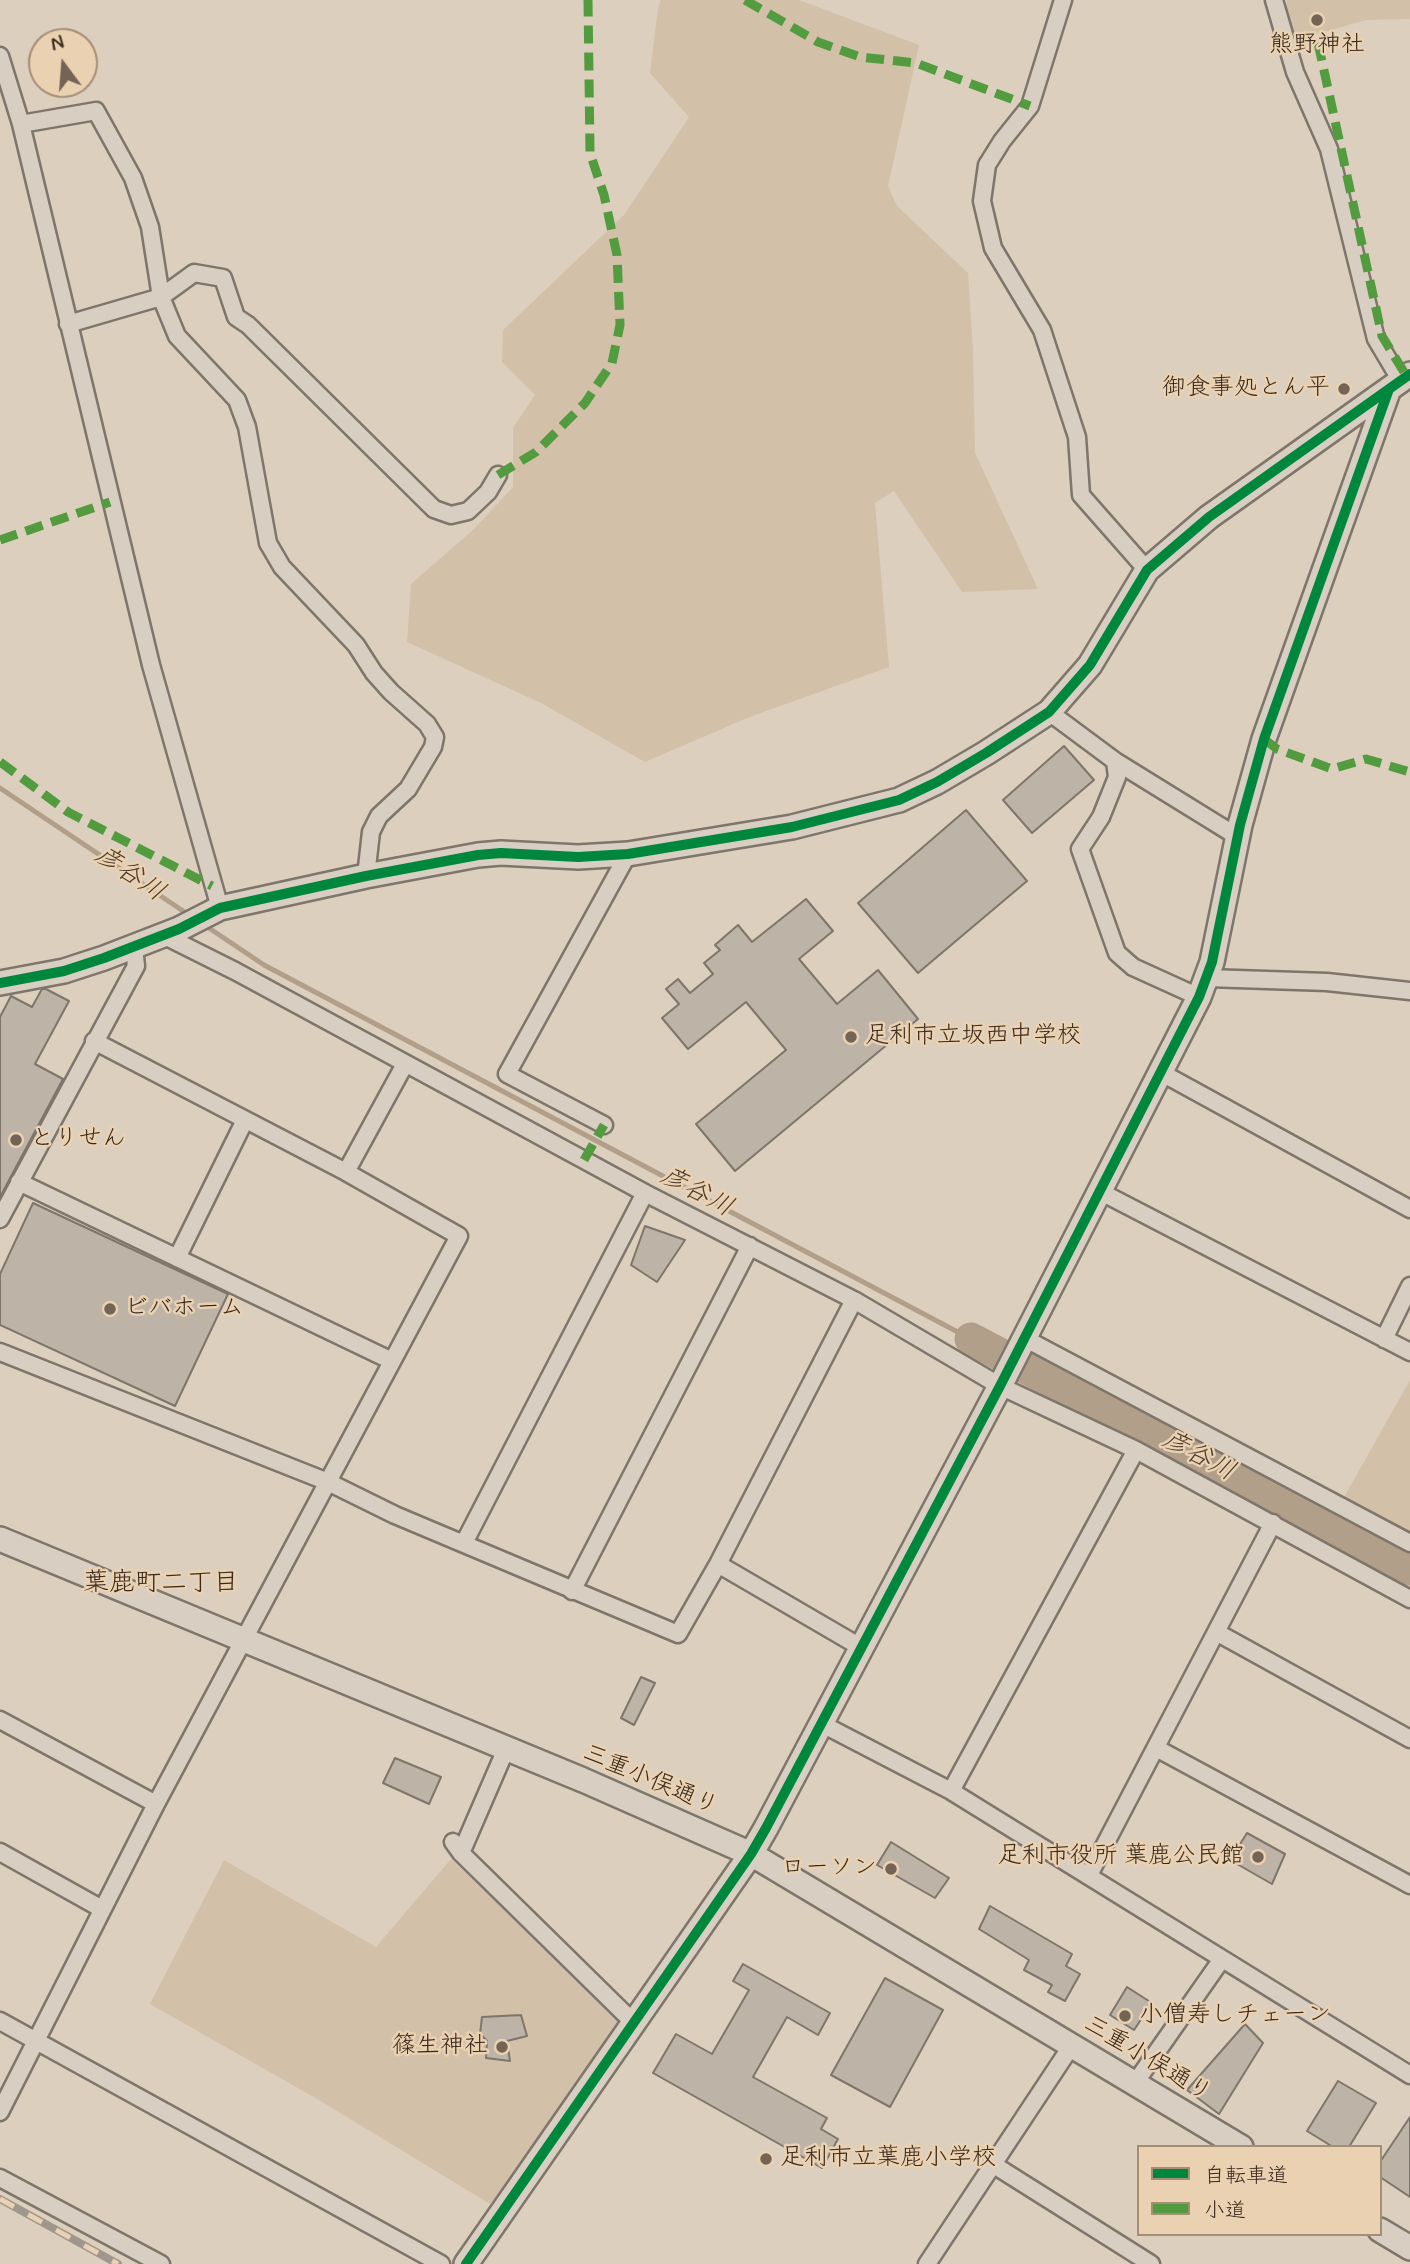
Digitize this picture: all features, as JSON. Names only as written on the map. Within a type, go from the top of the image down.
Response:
[{"type":"street","points":[[1063,0],[1030,106],[1002,141],[987,166],[982,201],[993,248],[1042,330],[1077,437],[1081,495],[1147,570]]},
{"type":"street","points":[[1274,0],[1295,72],[1329,149],[1376,339],[1400,381]]},
{"type":"street","points":[[0,56],[20,124],[150,665],[215,910]]},
{"type":"street","points":[[20,124],[96,111],[133,178],[150,227],[160,296],[177,336],[237,400],[247,427],[268,543],[282,567],[356,645],[374,673],[426,724],[435,737],[433,747],[408,789],[379,816],[371,832],[366,876]]},
{"type":"street","points":[[68,324],[160,296],[194,273],[223,278],[236,317],[248,325],[434,509],[451,515],[468,511],[488,492],[498,475]]},
{"type":"street","points":[[0,983],[64,971],[134,947],[215,910],[366,876],[501,853],[578,857],[628,854],[792,827],[899,800],[976,759],[1049,712],[1090,665],[1147,570],[1209,517],[1400,381]]},
{"type":"street","points":[[466,2264],[751,1854],[1003,1381],[1203,987],[1213,962],[1238,837],[1264,739],[1400,381]]},
{"type":"street","points":[[1049,712],[1115,761],[1238,837]]},
{"type":"street","points":[[1115,761],[1117,777],[1101,817],[1080,849],[1117,953],[1133,967],[1203,987],[1327,982],[1410,991]]},
{"type":"street","points":[[604,1125],[507,1074],[628,854]]},
{"type":"street","points":[[171,932],[235,971],[405,1064],[1136,1450],[1410,1599]]},
{"type":"street","points":[[0,1219],[136,967],[134,947]]},
{"type":"street","points":[[0,2112],[156,1804],[459,1236],[346,1172],[94,1041]]},
{"type":"street","points":[[346,1172],[405,1064]]},
{"type":"street","points":[[1160,1072],[1410,1209]]},
{"type":"street","points":[[177,1258],[245,1120]]},
{"type":"street","points":[[19,1182],[392,1361]]},
{"type":"street","points":[[1099,1191],[1410,1352]]},
{"type":"street","points":[[464,1543],[645,1192]]},
{"type":"street","points":[[572,1591],[750,1246]]},
{"type":"street","points":[[1384,1339],[1410,1286]]},
{"type":"street","points":[[0,1352],[328,1482],[395,1515],[678,1634],[718,1564],[854,1300]]},
{"type":"street","points":[[1021,1345],[1410,1543]]},
{"type":"street","points":[[951,1791],[1136,1450]]},
{"type":"street","points":[[1089,1875],[1273,1524]]},
{"type":"street","name":"三重小俣通り","points":[[0,1539],[751,1854],[1238,2145]]},
{"type":"street","points":[[718,1564],[862,1648]]},
{"type":"street","points":[[1216,1632],[1410,1739]]},
{"type":"street","points":[[0,1720],[156,1804]]},
{"type":"street","points":[[822,1724],[951,1791],[1410,2075]]},
{"type":"street","points":[[1156,1748],[1410,1885]]},
{"type":"street","points":[[506,1749],[457,1848],[634,2023]]},
{"type":"street","points":[[0,1852],[102,1909]]},
{"type":"street","points":[[1135,2083],[1222,1959]]},
{"type":"street","points":[[0,2021],[442,2264]]},
{"type":"street","points":[[927,2264],[1072,2045]]},
{"type":"street","points":[[993,2165],[1151,2264]]},
{"type":"street","points":[[0,2178],[161,2264]]},
{"type":"street","points":[[1382,2231],[1410,2248]]},
{"type":"shaded area","points":[[661,0],[799,0],[919,45],[888,186],[897,206],[968,273],[975,453],[1038,589],[962,592],[894,491],[875,503],[889,667],[747,718],[645,762],[541,703],[407,642],[411,584],[474,529],[513,487],[513,428],[535,395],[502,362],[503,330],[624,215],[689,117],[650,73]]},
{"type":"shaded area","points":[[1287,0],[1410,0],[1410,19],[1366,20],[1286,43]]},
{"type":"shaded area","points":[[1410,1380],[1410,1535],[1343,1499]]},
{"type":"shaded area","points":[[451,1859],[626,2025],[490,2204],[319,2100],[150,2004],[224,1860],[376,1947]]},
{"type":"building","points":[[1064,746],[1094,780],[1032,833],[1003,800]]},
{"type":"building","points":[[966,810],[1027,881],[918,973],[858,903]]},
{"type":"building","points":[[806,899],[833,931],[799,959],[837,1004],[878,970],[918,1019],[735,1171],[696,1124],[786,1050],[746,1002],[688,1049],[662,1018],[679,1004],[666,989],[678,979],[690,993],[713,974],[704,963],[720,950],[715,945],[738,925],[752,942]]},
{"type":"building","name":"とりせん","points":[[42,989],[69,1001],[35,1064],[63,1079],[0,1197],[0,1017],[11,996],[32,1007]]},
{"type":"building","name":"ビバホーム","points":[[33,1203],[228,1294],[175,1406],[0,1325],[0,1274]]},
{"type":"building","points":[[645,1226],[685,1240],[657,1282],[631,1265]]},
{"type":"building","points":[[641,1677],[655,1683],[634,1725],[621,1718]]},
{"type":"building","points":[[395,1758],[441,1777],[429,1804],[383,1783]]},
{"type":"building","name":"足利市役所 葉鹿公民館","points":[[1247,1833],[1285,1854],[1272,1884],[1230,1860]]},
{"type":"building","points":[[891,1842],[949,1878],[935,1898],[877,1865]]},
{"type":"building","points":[[990,1906],[1072,1954],[1066,1966],[1080,1974],[1065,2001],[1048,1992],[1052,1985],[1024,1970],[1029,1960],[979,1929]]},
{"type":"building","points":[[743,1964],[830,2013],[818,2035],[787,2017],[753,2077],[827,2118],[821,2129],[838,2139],[822,2168],[653,2073],[676,2034],[712,2054],[749,1990],[733,1981]]},
{"type":"building","points":[[885,1978],[943,2010],[890,2107],[831,2075]]},
{"type":"building","points":[[1127,1987],[1152,2003],[1134,2030],[1110,2015]]},
{"type":"building","points":[[521,2015],[527,2036],[507,2041],[510,2061],[486,2058],[487,2041],[480,2034],[482,2017]]},
{"type":"building","points":[[1245,2024],[1263,2043],[1219,2114],[1187,2090]]},
{"type":"building","points":[[1338,2081],[1376,2103],[1350,2145],[1330,2145],[1307,2131]]},
{"type":"building","points":[[1410,2117],[1410,2197],[1382,2178],[1382,2159]]},
{"type":"waterway","name":"彦谷川","points":[[0,788],[189,915]]},
{"type":"waterway","name":"彦谷川","points":[[203,924],[264,965],[971,1339]]},
{"type":"waterway","name":"彦谷川","points":[[971,1339],[1410,1569]]},
{"type":"railway","points":[[0,2199],[118,2264]]},
{"type":"marked path","points":[[498,475],[536,452],[585,403],[612,363],[620,325],[617,255],[604,195],[590,153],[588,0]]},
{"type":"marked path","points":[[745,0],[818,42],[860,57],[916,63],[1030,106]]},
{"type":"marked path","points":[[1318,43],[1382,336],[1407,377]]},
{"type":"marked path","points":[[0,540],[110,502]]},
{"type":"marked path","points":[[1264,739],[1277,749],[1332,769],[1366,759],[1410,772]]},
{"type":"marked path","points":[[0,762],[68,812],[212,886]]},
{"type":"marked path","points":[[584,1160],[604,1125]]},
{"type":"cycle path","points":[[0,983],[64,971],[104,958],[179,929],[220,908],[366,876],[501,853],[578,857],[628,854],[792,827],[899,800],[937,782],[1049,712],[1090,665],[1147,570],[1209,517],[1410,374]]},
{"type":"cycle path","points":[[466,2264],[751,1854],[1000,1386],[1199,997],[1212,962],[1240,825],[1264,739],[1389,389]]},
{"type":"place","name":"熊野神社","points":[[1317,20]]},
{"type":"place","name":"御食事処とん平","points":[[1344,389]]},
{"type":"place","name":"足利市立坂西中学校","points":[[851,1037]]},
{"type":"place","name":"とりせん","points":[[16,1140]]},
{"type":"place","name":"ビバホーム","points":[[110,1309]]},
{"type":"place","name":"足利市役所 葉鹿公民館","points":[[1258,1857]]},
{"type":"place","name":"ローソン","points":[[891,1869]]},
{"type":"place","name":"小僧寿しチェーン","points":[[1125,2016]]},
{"type":"place","name":"篠生神社","points":[[502,2047]]},
{"type":"place","name":"足利市立葉鹿小学校","points":[[766,2159]]},
{"type":"district","name":"葉鹿町二丁目","points":[[161,1585]]}]
